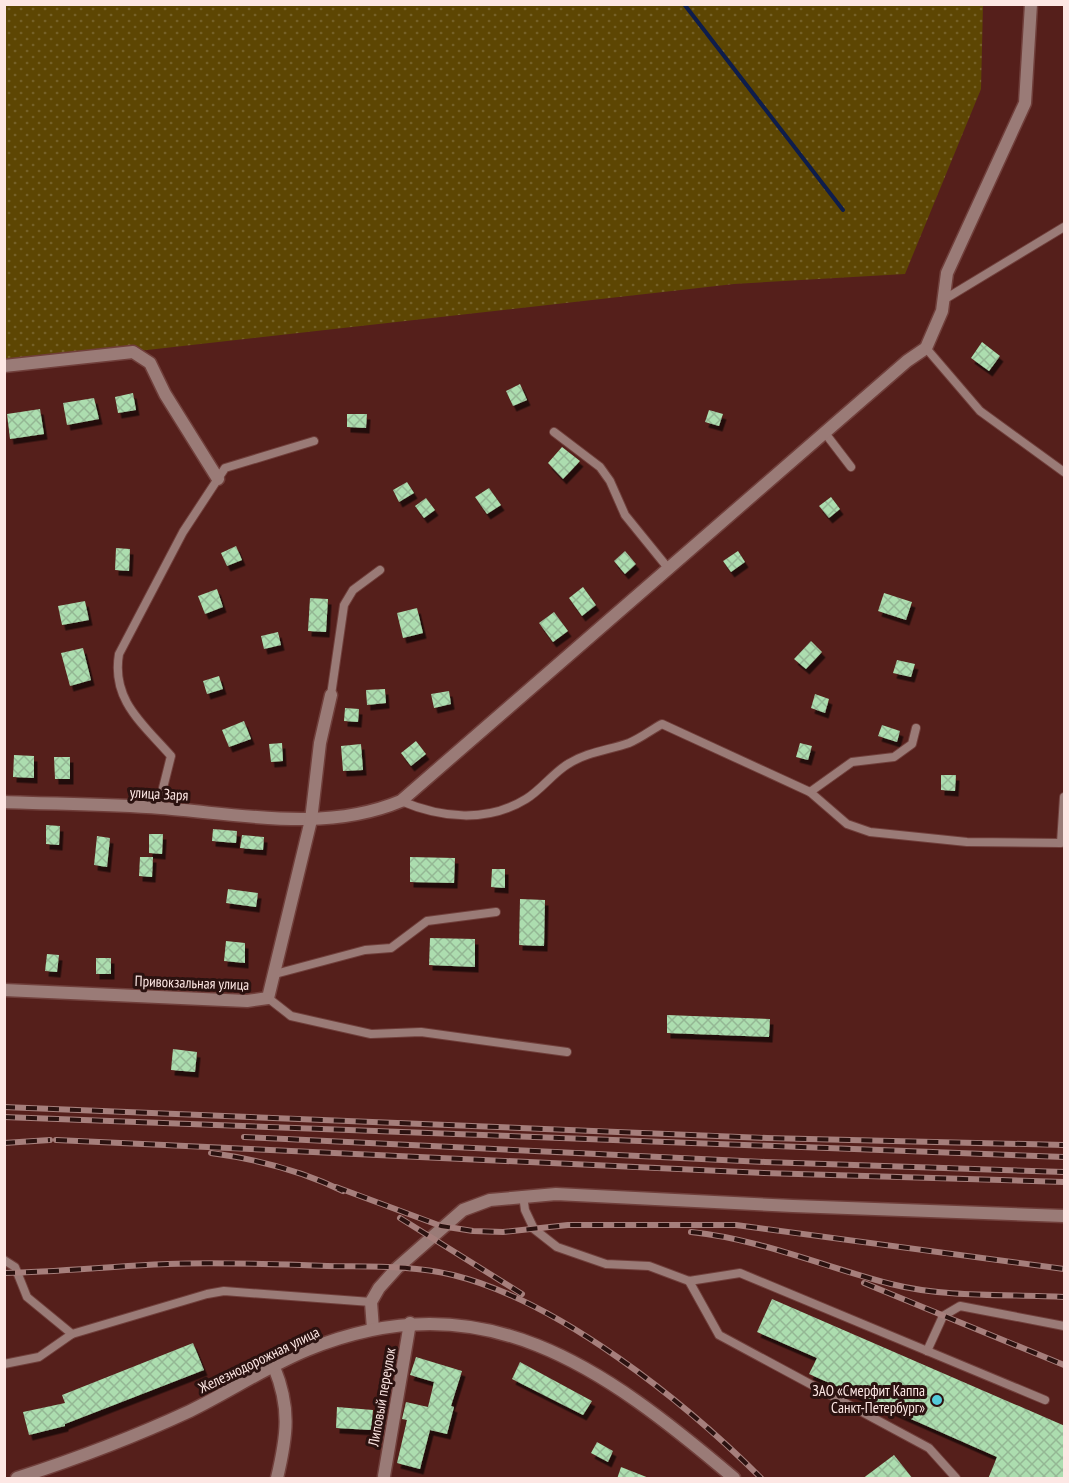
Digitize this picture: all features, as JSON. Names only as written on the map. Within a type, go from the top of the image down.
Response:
[{"type":"street","points":[[401,801],[907,361],[926,348],[945,299],[947,273],[1025,103],[1032,4]]},
{"type":"street","points":[[4,366],[133,352],[150,363],[165,393],[218,479]]},
{"type":"street","name":"Привокзальная улица","points":[[4,990],[247,1001],[268,998],[276,974],[311,820],[320,743],[331,695]]},
{"type":"street","name":"улица Заря","points":[[4,802],[158,808],[311,820],[384,808],[401,801]]},
{"type":"street","points":[[373,1329],[371,1302],[397,1268],[430,1236],[463,1210],[490,1200],[556,1194],[1065,1216]]},
{"type":"street","name":"Железнодорожная улица","points":[[17,1479],[112,1445],[191,1411],[305,1351],[373,1329],[410,1323],[448,1323],[503,1333],[584,1367],[655,1416],[734,1479]]},
{"type":"street","name":"Липовый переулок","points":[[384,1476],[410,1323]]},
{"type":"street","points":[[274,1367],[282,1386],[287,1429],[277,1479]]},
{"type":"lane","points":[[945,299],[1065,227]]},
{"type":"lane","points":[[926,348],[980,411],[1065,472]]},
{"type":"lane","points":[[554,432],[600,467],[610,481],[626,515],[668,568]]},
{"type":"lane","points":[[825,433],[851,467]]},
{"type":"lane","points":[[158,808],[171,756],[132,712],[119,690],[116,672],[119,654],[183,532],[225,468],[314,441]]},
{"type":"lane","points":[[331,695],[337,670],[344,605],[353,590],[380,570]]},
{"type":"lane","points":[[401,801],[434,812],[462,816],[497,813],[526,799],[568,764],[597,751],[630,742],[662,724],[810,792],[847,824],[870,832],[967,842],[1063,843],[1065,798]]},
{"type":"lane","points":[[810,792],[852,762],[894,757],[912,744],[916,728]]},
{"type":"lane","points":[[276,974],[365,950],[391,948],[427,921],[496,912]]},
{"type":"lane","points":[[268,998],[291,1016],[371,1034],[421,1032],[567,1052]]},
{"type":"lane","points":[[523,1196],[525,1210],[534,1229],[557,1247],[606,1264],[649,1266],[689,1281],[741,1273],[1046,1400]]},
{"type":"lane","points":[[4,1260],[15,1267],[27,1297],[72,1334]]},
{"type":"lane","points":[[689,1281],[718,1335],[929,1449],[956,1479]]},
{"type":"lane","points":[[4,1364],[39,1357],[72,1334],[224,1291],[371,1302]]},
{"type":"lane","points":[[927,1351],[943,1316],[960,1306],[1065,1326]]},
{"type":"shaded area","points":[[4,5],[983,5],[981,89],[905,274],[734,284],[5,366]]},
{"type":"building","points":[[982,342],[1000,356],[989,371],[971,358]]},
{"type":"building","points":[[520,384],[527,400],[513,406],[506,391]]},
{"type":"building","points":[[133,393],[136,410],[118,413],[115,397]]},
{"type":"building","points":[[94,398],[99,419],[67,425],[63,403]]},
{"type":"building","points":[[40,409],[44,434],[10,439],[7,414]]},
{"type":"building","points":[[709,410],[723,414],[719,426],[705,422]]},
{"type":"building","points":[[347,414],[367,414],[366,428],[347,427]]},
{"type":"building","points":[[562,447],[580,461],[563,479],[548,463]]},
{"type":"building","points":[[407,482],[414,493],[399,502],[393,490]]},
{"type":"building","points":[[489,488],[501,505],[487,514],[475,497]]},
{"type":"building","points":[[831,497],[840,509],[829,518],[819,506]]},
{"type":"building","points":[[426,498],[435,510],[424,518],[415,506]]},
{"type":"building","points":[[236,546],[242,560],[227,566],[221,553]]},
{"type":"building","points":[[116,548],[130,549],[129,571],[115,570]]},
{"type":"building","points":[[625,551],[636,564],[625,574],[614,561]]},
{"type":"building","points":[[738,551],[745,562],[731,572],[723,561]]},
{"type":"building","points":[[583,587],[596,605],[582,616],[569,598]]},
{"type":"building","points":[[217,589],[223,607],[205,614],[198,596]]},
{"type":"building","points":[[884,593],[912,602],[906,620],[878,611]]},
{"type":"building","points":[[310,598],[328,599],[326,632],[308,631]]},
{"type":"building","points":[[85,601],[89,620],[62,625],[58,606]]},
{"type":"building","points":[[417,608],[423,633],[403,638],[397,613]]},
{"type":"building","points":[[554,612],[568,631],[553,642],[539,623]]},
{"type":"building","points":[[278,632],[281,645],[264,649],[261,636]]},
{"type":"building","points":[[811,641],[822,652],[806,669],[794,659]]},
{"type":"building","points":[[83,648],[91,680],[70,686],[61,653]]},
{"type":"building","points":[[897,660],[915,664],[911,677],[893,673]]},
{"type":"building","points":[[219,676],[223,689],[207,694],[203,681]]},
{"type":"building","points":[[385,689],[386,703],[367,705],[366,690]]},
{"type":"building","points":[[449,691],[451,704],[434,708],[431,694]]},
{"type":"building","points":[[815,694],[829,699],[825,713],[811,708]]},
{"type":"building","points":[[345,708],[359,709],[358,722],[344,721]]},
{"type":"building","points":[[244,721],[251,739],[229,747],[222,730]]},
{"type":"building","points":[[882,725],[900,731],[897,742],[878,736]]},
{"type":"building","points":[[416,741],[426,754],[411,766],[401,753]]},
{"type":"building","points":[[282,743],[283,761],[271,762],[269,744]]},
{"type":"building","points":[[800,743],[812,746],[808,760],[796,757]]},
{"type":"building","points":[[361,744],[363,770],[343,771],[341,746]]},
{"type":"building","points":[[14,755],[34,756],[34,778],[13,777]]},
{"type":"building","points":[[54,757],[70,757],[70,779],[55,779]]},
{"type":"building","points":[[941,775],[956,775],[955,791],[941,790]]},
{"type":"building","points":[[46,825],[60,826],[59,845],[46,844]]},
{"type":"building","points":[[213,829],[237,831],[236,843],[212,841]]},
{"type":"building","points":[[149,834],[163,834],[162,854],[149,853]]},
{"type":"building","points":[[242,835],[264,837],[263,850],[240,848]]},
{"type":"building","points":[[97,836],[110,838],[107,867],[94,865]]},
{"type":"building","points":[[140,857],[153,857],[152,877],[139,876]]},
{"type":"building","points":[[410,857],[455,858],[454,883],[410,882]]},
{"type":"building","points":[[492,869],[505,869],[505,888],[491,887]]},
{"type":"building","points":[[228,889],[258,893],[256,907],[226,903]]},
{"type":"building","points":[[520,899],[545,900],[544,946],[519,945]]},
{"type":"building","points":[[430,938],[475,939],[475,967],[429,965]]},
{"type":"building","points":[[226,941],[245,943],[245,963],[224,961]]},
{"type":"building","points":[[47,954],[59,955],[57,972],[45,971]]},
{"type":"building","points":[[96,958],[111,958],[111,974],[96,974]]},
{"type":"building","points":[[667,1015],[770,1019],[769,1037],[667,1033]]},
{"type":"building","points":[[173,1049],[197,1052],[195,1072],[171,1070]]},
{"type":"building","name":"ЗАО «Смерфит Каппа Санкт-Петербург»","points":[[772,1299],[1065,1426],[1065,1479],[988,1479],[997,1457],[809,1374],[817,1358],[757,1332]]},
{"type":"building","points":[[193,1343],[204,1370],[65,1424],[65,1426],[29,1435],[23,1412],[65,1403],[62,1395]]},
{"type":"building","points":[[416,1357],[462,1371],[451,1406],[454,1407],[447,1434],[430,1430],[420,1469],[397,1463],[407,1420],[402,1419],[406,1402],[428,1407],[434,1382],[410,1375]]},
{"type":"building","points":[[520,1362],[592,1401],[583,1415],[512,1379]]},
{"type":"building","points":[[337,1407],[373,1410],[371,1430],[336,1428]]},
{"type":"building","points":[[597,1442],[613,1451],[608,1462],[591,1453]]},
{"type":"building","points":[[894,1455],[913,1479],[862,1479]]},
{"type":"building","points":[[621,1467],[649,1478],[649,1479],[617,1479]]},
{"type":"waterway","points":[[684,4],[843,210]]},
{"type":"railway","points":[[4,1107],[767,1138],[1064,1145]]},
{"type":"railway","points":[[4,1117],[1064,1157]]},
{"type":"railway","points":[[244,1137],[765,1162],[1064,1172]]},
{"type":"railway","points":[[4,1143],[50,1140]]},
{"type":"railway","points":[[56,1140],[764,1173],[1064,1182]]},
{"type":"railway","points":[[211,1153],[278,1167],[311,1177],[343,1191]]},
{"type":"railway","points":[[336,1187],[441,1226],[473,1231],[503,1232],[568,1225],[736,1225],[1064,1269]]},
{"type":"railway","points":[[400,1218],[522,1294]]},
{"type":"railway","points":[[691,1232],[767,1247],[891,1284],[933,1292],[1064,1297]]},
{"type":"railway","points":[[4,1273],[228,1263],[390,1267],[453,1275],[494,1288],[535,1307],[618,1358],[696,1418],[761,1478]]},
{"type":"railway","points":[[864,1283],[1064,1365]]},
{"type":"place","name":"ЗАО «Смерфит Каппа Санкт-Петербург»","points":[[937,1400]]}]
